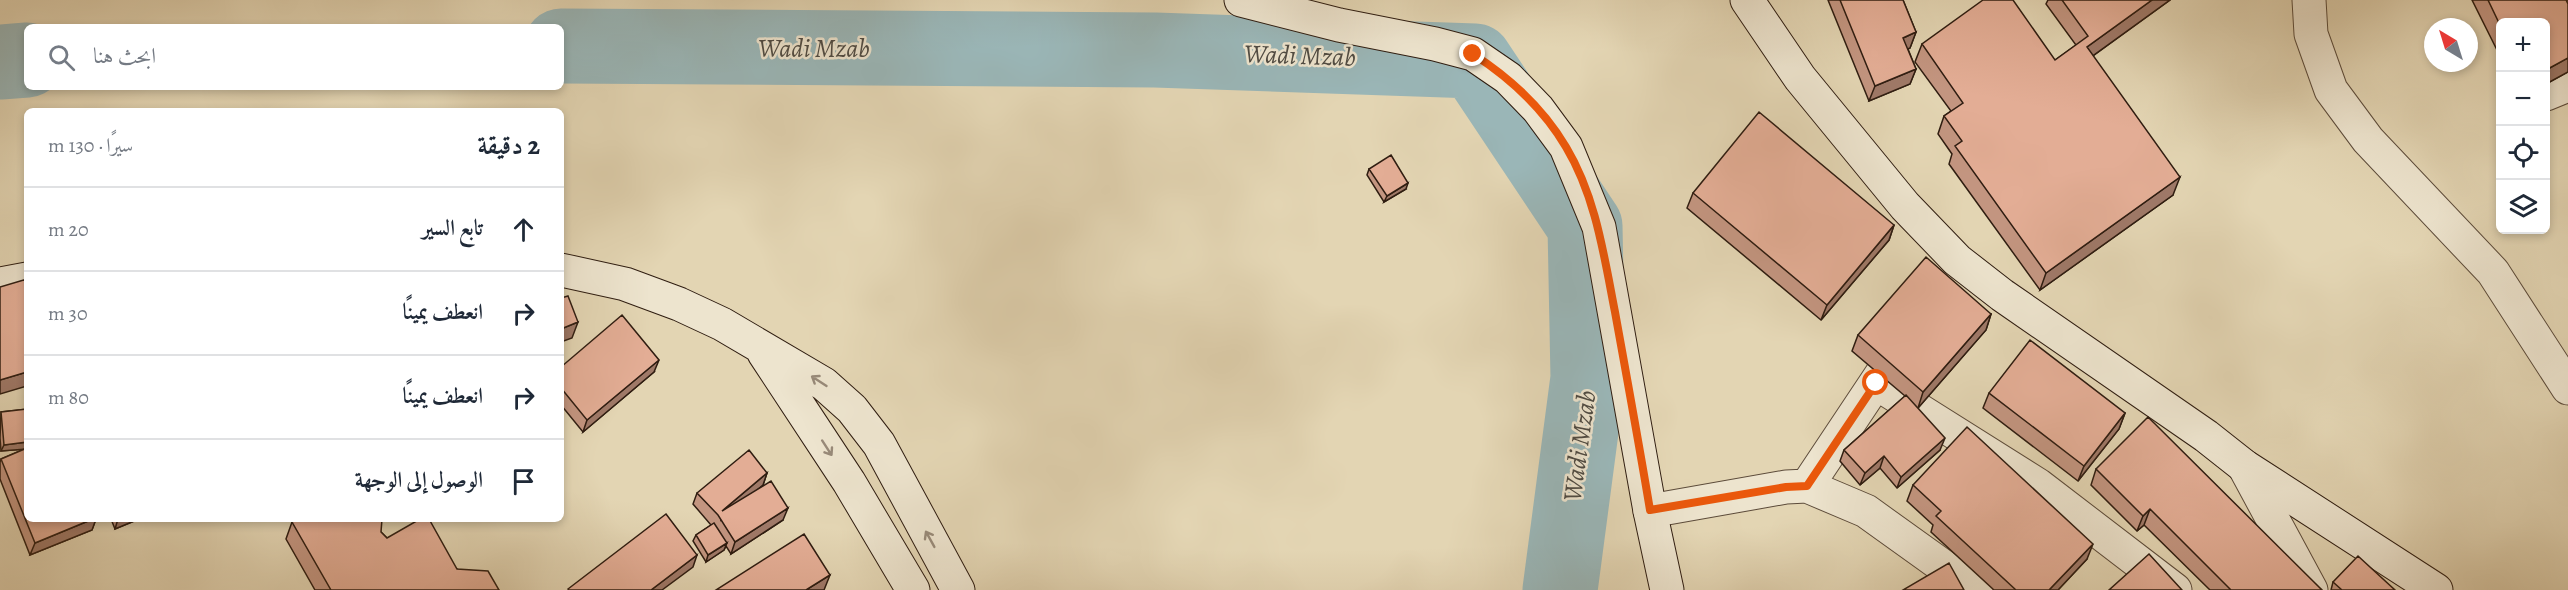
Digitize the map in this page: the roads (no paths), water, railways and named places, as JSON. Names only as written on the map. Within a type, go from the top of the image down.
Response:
[{"type":"street","points":[[1241,0],[1339,25],[1473,54],[1509,78],[1538,109],[1566,147],[1599,227],[1650,510],[1667,590]]},
{"type":"street","points":[[1747,0],[1800,78],[1905,206],[1957,260],[2001,295],[2206,436],[2244,466],[2436,590]]},
{"type":"street","points":[[2309,0],[2311,34],[2331,90],[2368,140],[2493,272],[2568,388]]},
{"type":"street","points":[[2550,93],[2568,86]]},
{"type":"street","points":[[1938,288],[1957,260]]},
{"type":"street","points":[[564,271],[625,285],[679,304],[722,324],[825,384],[852,410],[879,444],[958,590]]},
{"type":"street","points":[[0,284],[24,280]]},
{"type":"street","points":[[1807,486],[1901,345]]},
{"type":"street","points":[[760,347],[849,482],[913,590]]},
{"type":"street","points":[[1876,383],[2038,484],[2175,590]]},
{"type":"street","points":[[2244,466],[2312,590]]},
{"type":"street","points":[[1650,510],[1786,487],[1807,486],[1866,511],[1976,590]]},
{"type":"waterway","name":"Wadi Mzab","points":[[564,46],[1155,50],[1475,61],[1585,226],[1588,378],[1560,590]]},
{"type":"waterway","name":"Wadi Mzab","points":[[0,62],[24,60]]}]
